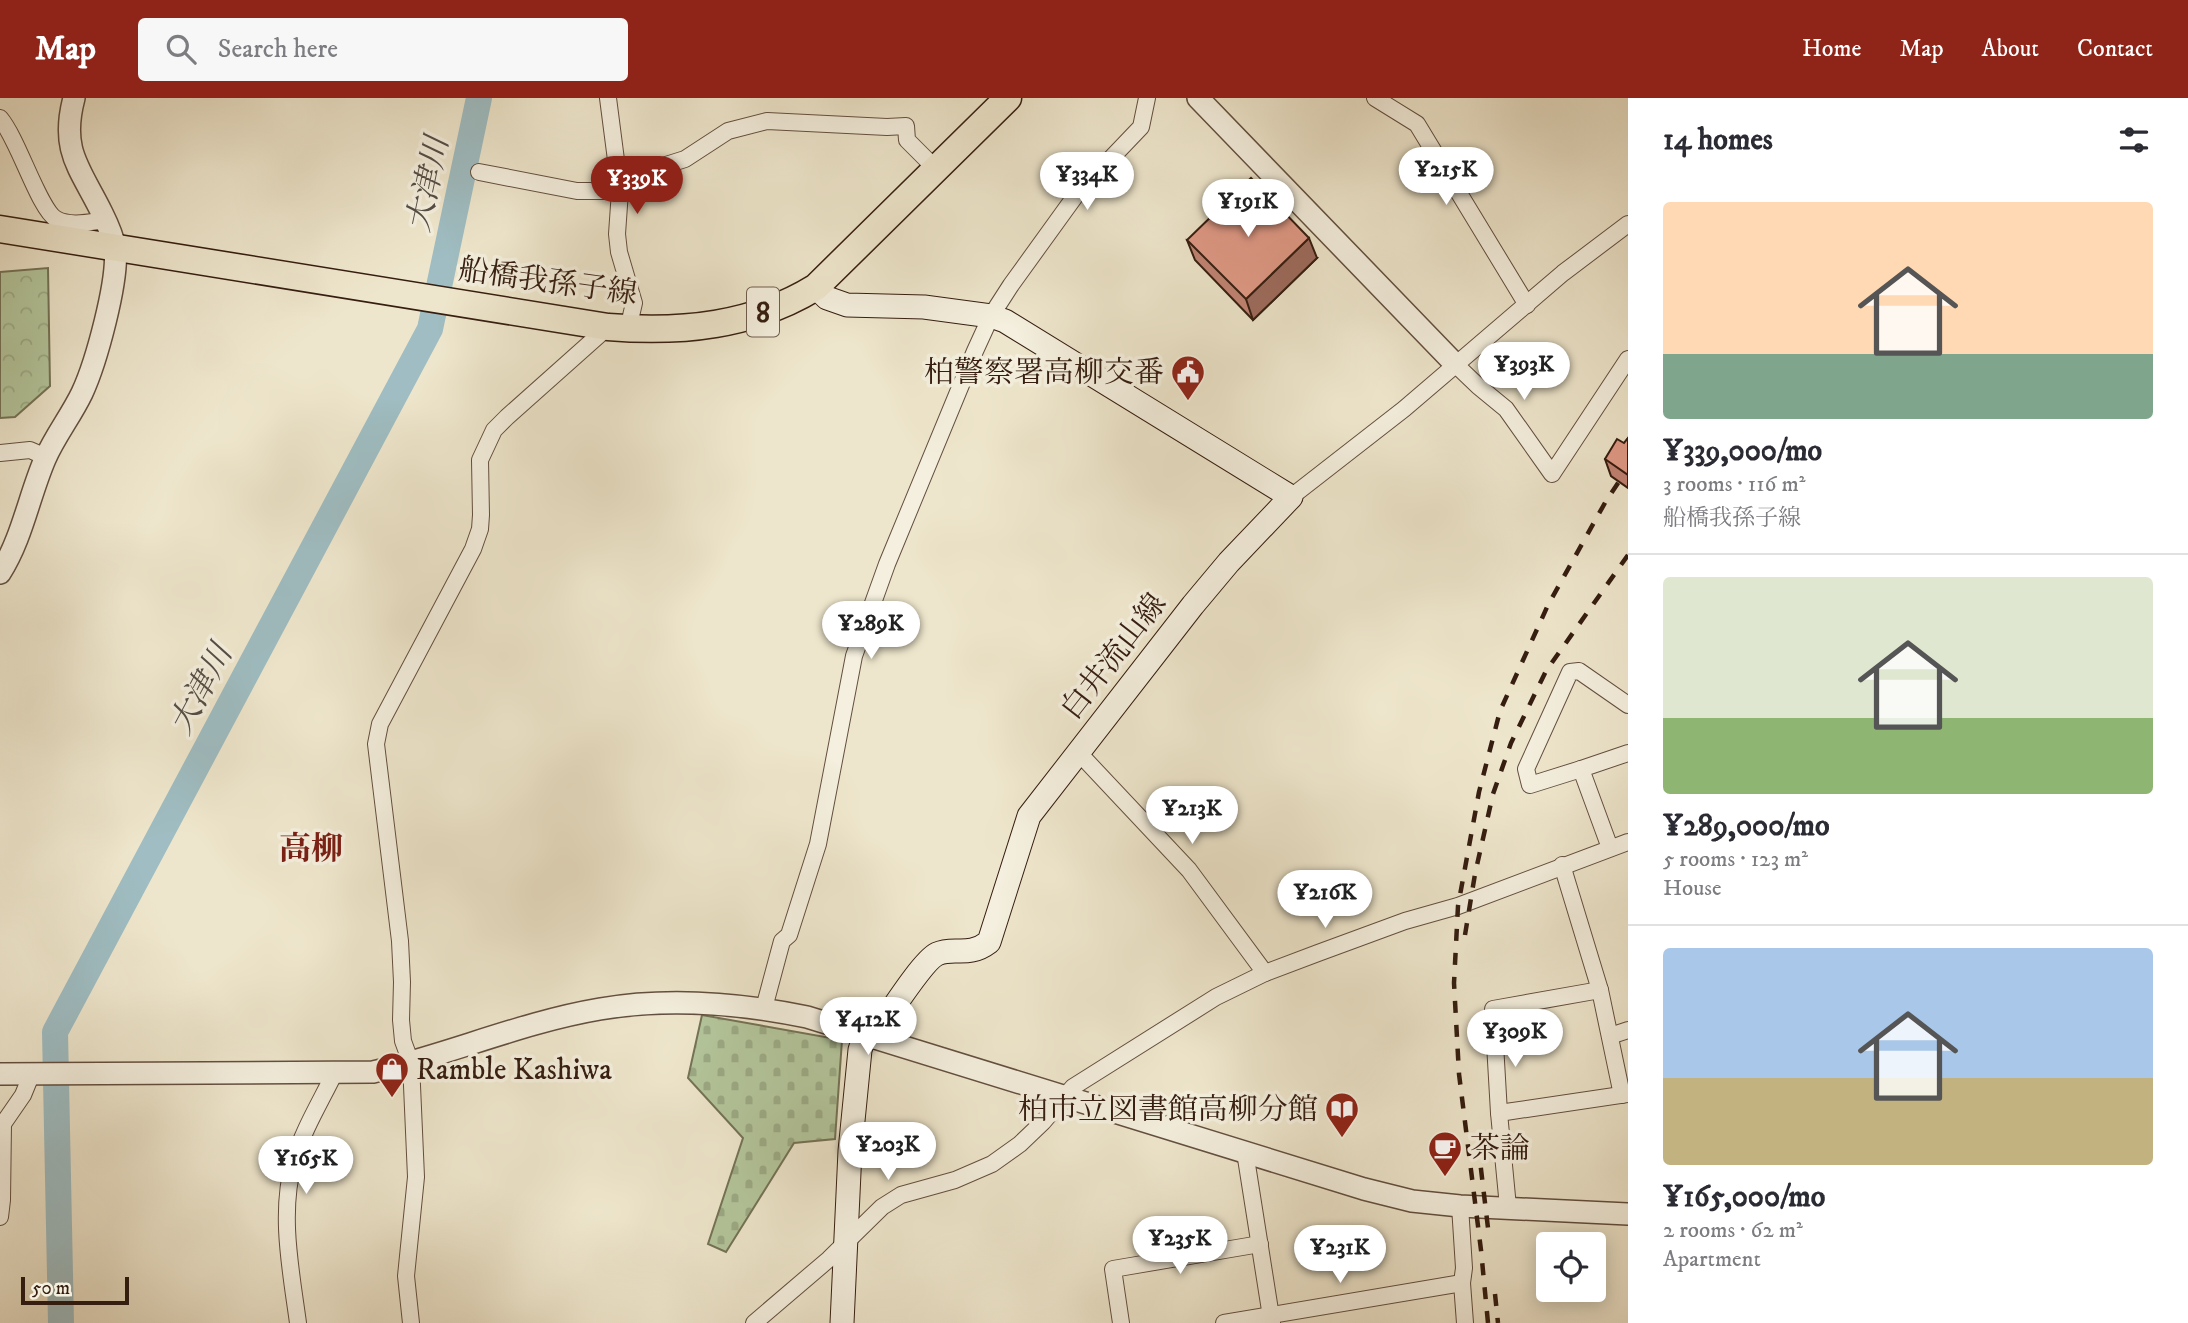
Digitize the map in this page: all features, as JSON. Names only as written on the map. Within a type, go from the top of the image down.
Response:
[{"type":"main road","name":"船橋我孫子線","points":[[0,229],[618,328],[695,328],[742,319],[790,303],[816,287],[1008,98]]},
{"type":"main road","points":[[816,287],[827,298],[847,305],[924,307],[991,316],[1005,321],[1291,497]]},
{"type":"main road","name":"白井流山線","points":[[842,1323],[850,1151],[860,1050],[865,1035],[873,1037],[937,953],[979,950],[989,942],[1029,816],[1208,587],[1291,497]]},
{"type":"street","points":[[0,573],[46,457],[82,393],[96,357],[109,300],[115,248],[105,220],[72,155],[69,131],[74,98]]},
{"type":"street","points":[[412,1321],[406,1276],[416,1177],[411,1063],[402,1030],[400,942],[376,744],[380,724],[473,549],[480,529],[480,460],[494,430],[618,328],[634,303],[619,253],[619,183],[608,98]]},
{"type":"street","points":[[764,1008],[782,941],[789,934],[818,844],[854,656],[887,564],[991,316],[1076,195],[1141,127],[1147,98]]},
{"type":"street","points":[[1198,98],[1455,364],[1506,409],[1552,474],[1628,359]]},
{"type":"street","points":[[1376,98],[1417,124],[1527,305]]},
{"type":"street","points":[[0,118],[19,149],[48,211],[56,219],[72,224],[105,220]]},
{"type":"street","points":[[480,172],[577,191],[619,183],[685,159],[728,131],[767,121],[906,126],[907,141],[935,168]]},
{"type":"street","points":[[1291,497],[1404,409],[1455,364],[1628,224]]},
{"type":"street","points":[[0,453],[30,450],[46,457]]},
{"type":"street","points":[[1628,705],[1579,671],[1570,672],[1526,769],[1530,785],[1628,753]]},
{"type":"street","points":[[1078,752],[1189,870],[1265,973]]},
{"type":"street","points":[[1581,769],[1610,848]]},
{"type":"street","points":[[754,1323],[829,1259],[882,1207],[901,1195],[955,1180],[992,1164],[1020,1144],[1073,1087],[1216,997],[1265,973],[1405,921],[1458,906],[1628,842]]},
{"type":"street","points":[[1499,1113],[1625,1095],[1600,990],[1562,865]]},
{"type":"street","points":[[1508,1207],[1493,1009],[1600,990]]},
{"type":"street","points":[[0,1074],[373,1072],[551,1020],[600,1009],[670,1003],[709,1003],[764,1008],[807,1017],[1364,1189],[1412,1201],[1460,1206],[1628,1214]]},
{"type":"street","points":[[1610,1036],[1628,1030]]},
{"type":"street","points":[[0,1217],[1,1124],[36,1072]]},
{"type":"street","points":[[298,1323],[288,1241],[289,1184],[303,1138],[335,1072]]},
{"type":"street","points":[[1245,1152],[1272,1319]]},
{"type":"street","points":[[1460,1206],[1465,1323]]},
{"type":"street","points":[[1121,1323],[1113,1269],[1260,1244]]},
{"type":"street","points":[[1224,1323],[1272,1319],[1462,1283]]},
{"type":"green space","points":[[48,268],[50,386],[15,417],[0,418],[0,272]]},
{"type":"green space","points":[[702,1015],[842,1040],[835,1139],[794,1143],[726,1252],[708,1244],[743,1138],[688,1078]]},
{"type":"building","points":[[1251,178],[1309,238],[1246,299],[1187,240]]},
{"type":"building","points":[[1628,438],[1628,475],[1605,459],[1617,439],[1624,443]]},
{"type":"waterway","name":"大津川","points":[[61,1323],[55,1032],[430,329],[479,98]]},
{"type":"railway","points":[[1488,1323],[1459,1074],[1454,983],[1458,906],[1479,792],[1500,711],[1548,605],[1606,501],[1628,468]]},
{"type":"railway","points":[[1465,935],[1493,794],[1511,743],[1546,671],[1628,555]]},
{"type":"railway","points":[[1478,1144],[1488,1228]]},
{"type":"railway","points":[[1495,1294],[1498,1323]]},
{"type":"place","name":"柏警察署高柳交番","points":[[1188,402]]},
{"type":"place","name":"Ramble Kashiwa","points":[[392,1099]]},
{"type":"place","name":"柏市立図書館高柳分館","points":[[1342,1139]]},
{"type":"place","name":"茶論","points":[[1445,1178]]},
{"type":"district","name":"高柳","points":[[311,848]]}]
